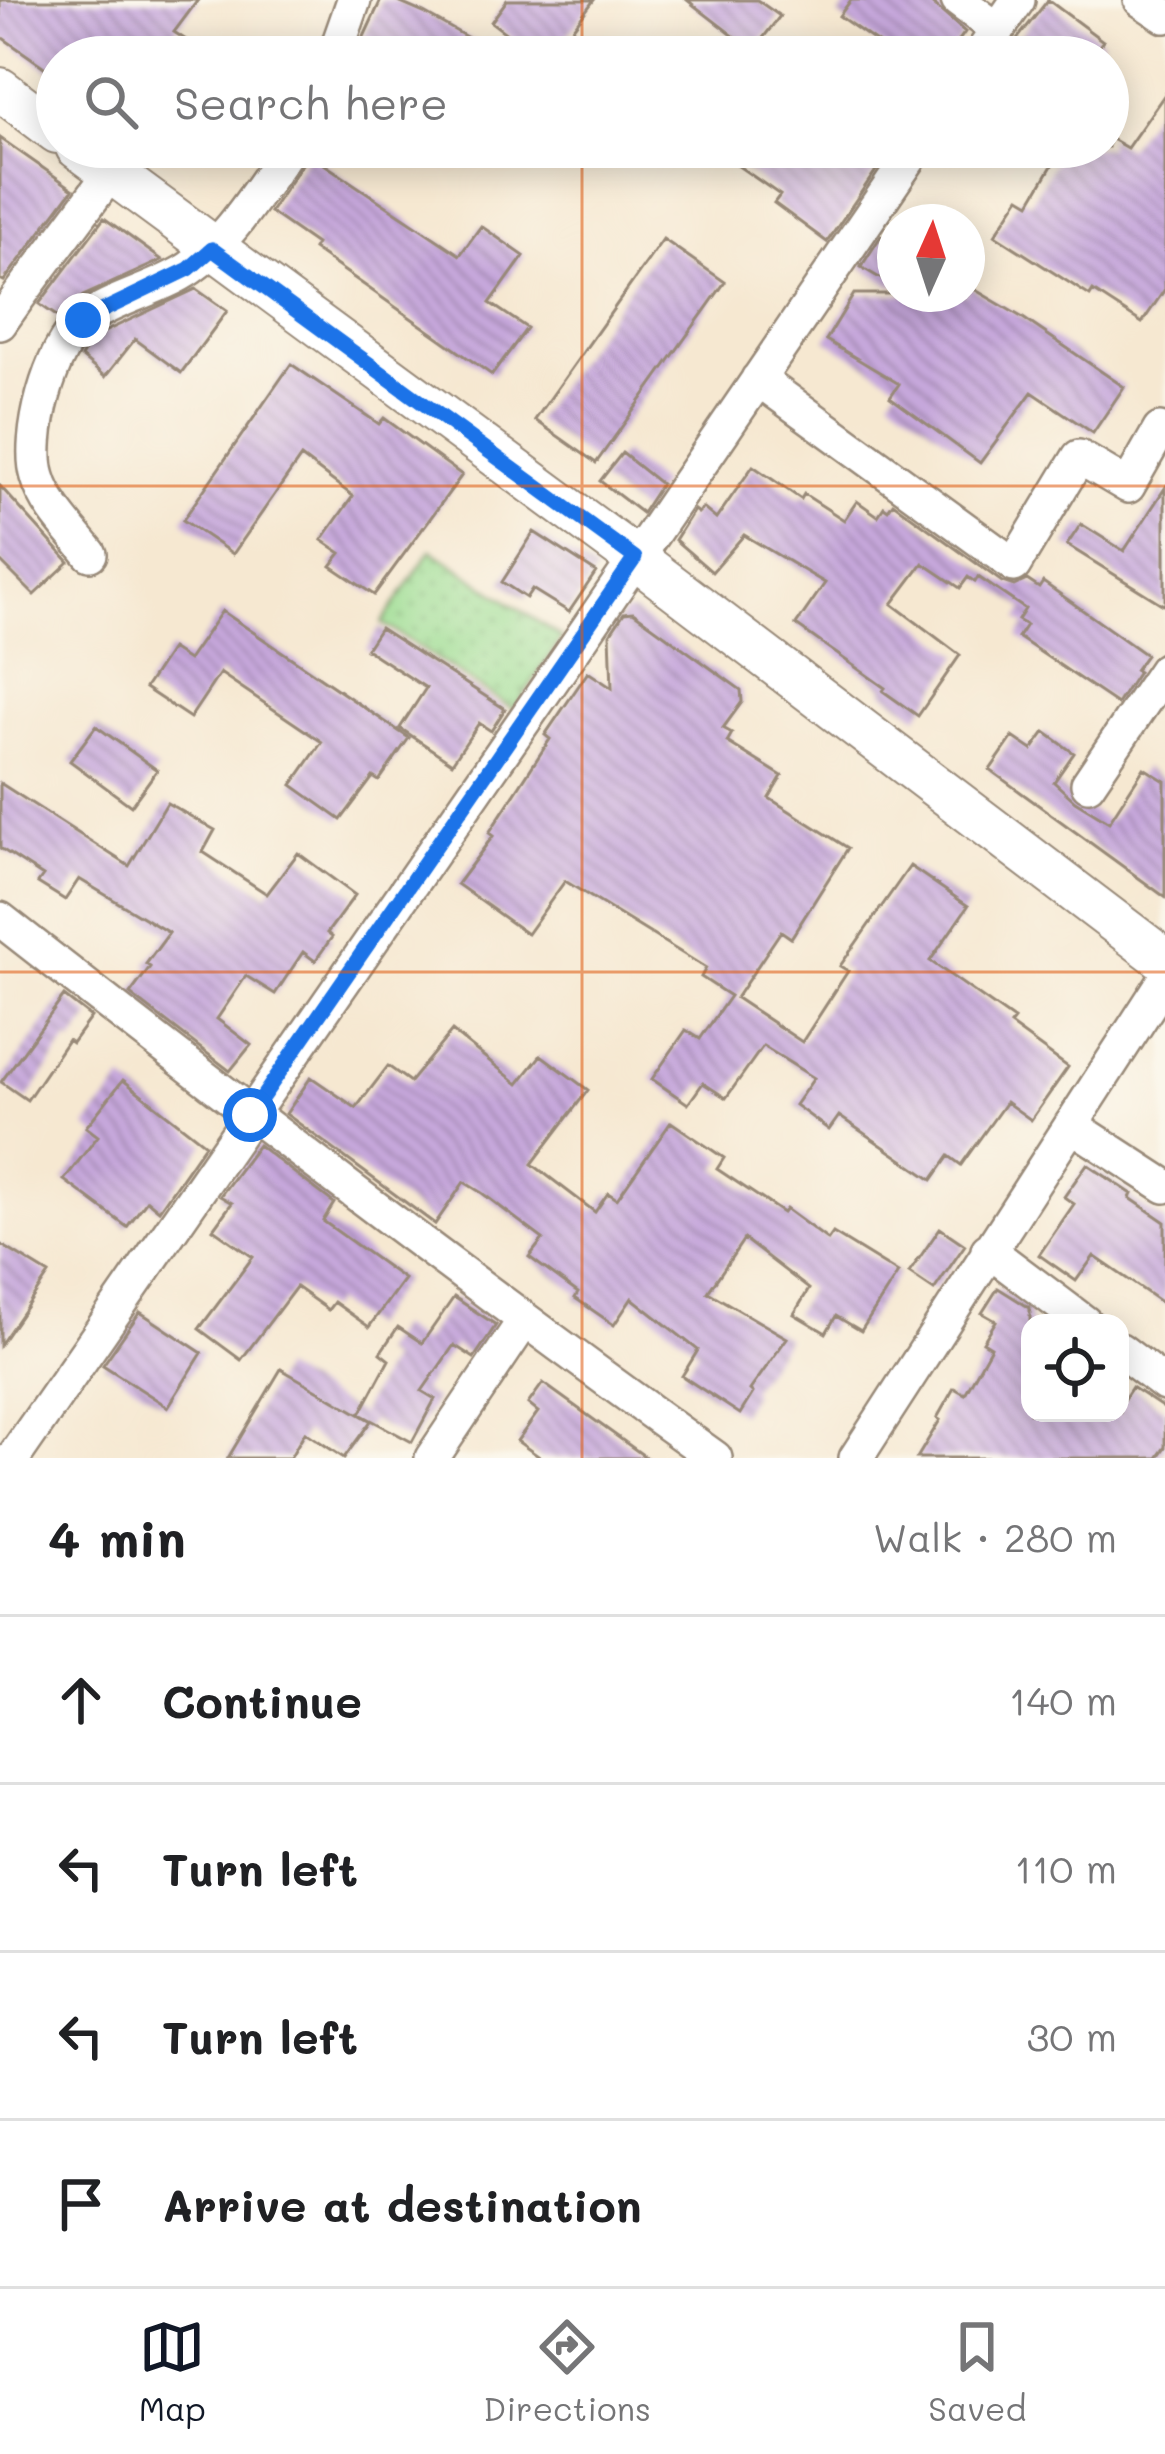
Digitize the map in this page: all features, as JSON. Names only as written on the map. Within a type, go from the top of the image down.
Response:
[{"type":"street","points":[[341,36],[354,0]]},
{"type":"street","points":[[958,0],[984,36]]},
{"type":"street","points":[[994,36],[1018,0]]},
{"type":"street","points":[[1141,0],[1165,16]]},
{"type":"street","points":[[0,89],[36,116]]},
{"type":"street","points":[[106,168],[635,558],[1165,960]]},
{"type":"street","points":[[90,554],[45,495],[36,473],[38,415],[61,345],[83,320],[189,269],[212,249],[274,168]]},
{"type":"street","points":[[14,1458],[903,168]]},
{"type":"street","points":[[0,323],[111,172]]},
{"type":"street","points":[[758,379],[1014,565],[1079,457],[1127,486],[1160,430]]},
{"type":"street","points":[[1088,784],[1165,670]]},
{"type":"street","points":[[0,919],[250,1115],[715,1458]]},
{"type":"street","points":[[856,1458],[1165,980]]},
{"type":"street","points":[[1071,1125],[1165,1186]]},
{"type":"street","points":[[988,1250],[1073,1314]]},
{"type":"street","points":[[432,1458],[524,1321]]},
{"type":"street","points":[[1129,1357],[1165,1384]]},
{"type":"green space","points":[[431,550],[562,638],[514,710],[382,623]]},
{"type":"building","points":[[0,0],[198,0],[174,32],[180,36],[36,36],[36,61],[0,36]]},
{"type":"building","points":[[381,0],[394,0],[465,36],[364,36]]},
{"type":"building","points":[[507,0],[594,0],[567,36],[509,36],[491,22]]},
{"type":"building","points":[[687,0],[757,0],[780,16],[765,36],[734,36]]},
{"type":"building","points":[[851,0],[928,0],[965,32],[962,36],[868,36],[839,16]]},
{"type":"building","points":[[1048,0],[1096,36],[1020,36]]},
{"type":"building","points":[[1165,94],[1165,289],[1142,323],[995,235],[1020,197],[1030,203],[1051,168],[1129,168],[1129,145]]},
{"type":"building","points":[[0,138],[36,163],[36,168],[73,189],[4,281],[0,279]]},
{"type":"building","points":[[300,168],[330,168],[460,255],[481,226],[524,256],[490,303],[527,328],[492,375],[313,249],[316,244],[270,212]]},
{"type":"building","points":[[741,168],[878,168],[827,242],[774,203],[780,195]]},
{"type":"building","points":[[104,218],[162,260],[83,296],[58,317],[39,304]]},
{"type":"building","points":[[663,239],[725,282],[596,463],[535,420]]},
{"type":"building","points":[[877,242],[877,276],[861,267]]},
{"type":"building","points":[[196,289],[227,311],[181,373],[135,339],[105,377],[81,357],[104,332]]},
{"type":"building","points":[[854,294],[877,294],[877,312],[985,312],[985,296],[1124,387],[1093,433],[1032,392],[980,463],[890,397],[899,384],[826,340]]},
{"type":"building","points":[[291,364],[379,424],[384,418],[462,475],[374,595],[331,566],[341,553],[322,540],[353,496],[301,457],[233,554],[183,520]]},
{"type":"building","points":[[622,453],[661,484],[642,513],[600,481]]},
{"type":"building","points":[[753,466],[801,499],[804,494],[844,520],[857,501],[878,516],[893,503],[1002,582],[1014,586],[1027,580],[1039,588],[1043,582],[1146,655],[1138,672],[1117,704],[1018,637],[1026,625],[1018,620],[1025,609],[978,577],[975,582],[968,577],[960,588],[923,563],[892,604],[960,655],[918,716],[796,625],[825,583],[744,535],[712,572],[675,540],[694,510],[698,513],[703,508],[716,519]]},
{"type":"building","points":[[0,486],[69,562],[34,595],[0,561]]},
{"type":"building","points":[[1165,488],[1165,606],[1067,545],[1081,524],[1124,551]]},
{"type":"building","points":[[534,532],[596,572],[569,612],[532,589],[526,598],[502,582]]},
{"type":"building","points":[[222,611],[409,738],[379,781],[373,777],[341,820],[292,785],[322,742],[220,673],[190,718],[145,688],[171,649],[188,660]]},
{"type":"building","points":[[633,612],[741,690],[742,702],[723,728],[732,733],[727,742],[782,776],[769,798],[848,848],[791,938],[781,931],[736,998],[802,1042],[848,971],[840,966],[910,866],[968,906],[930,961],[1014,1020],[1010,1025],[1068,1067],[1031,1120],[1006,1102],[961,1165],[949,1156],[932,1180],[839,1116],[829,1130],[795,1105],[814,1078],[763,1046],[726,1098],[703,1083],[688,1104],[652,1079],[686,1030],[700,1039],[730,996],[701,977],[706,968],[565,881],[527,934],[457,884],[493,836],[489,833],[550,739],[545,735],[588,672],[612,688],[610,634],[624,613]]},
{"type":"building","points":[[380,628],[505,709],[491,731],[479,723],[452,763],[400,728],[426,688],[366,649]]},
{"type":"building","points":[[96,726],[157,770],[131,806],[70,761]]},
{"type":"building","points":[[1045,732],[1074,753],[1054,782],[1109,822],[1144,768],[1165,781],[1165,897],[990,770],[1013,737],[1032,750]]},
{"type":"building","points":[[0,783],[129,866],[167,803],[215,830],[203,852],[267,894],[298,853],[355,895],[327,933],[332,937],[315,961],[303,952],[275,994],[246,976],[217,1019],[251,1045],[230,1071],[130,994],[169,933],[79,879],[65,900],[38,883],[43,876],[0,848]]},
{"type":"building","points":[[64,996],[91,1017],[72,1043],[68,1040],[27,1100],[1,1082]]},
{"type":"building","points":[[452,1031],[518,1084],[541,1055],[588,1090],[532,1164],[595,1212],[608,1193],[617,1199],[671,1122],[724,1158],[717,1169],[783,1213],[786,1209],[828,1240],[833,1233],[898,1273],[861,1331],[836,1316],[826,1333],[794,1314],[809,1289],[744,1239],[708,1292],[787,1338],[750,1390],[753,1393],[740,1414],[682,1376],[698,1350],[632,1298],[614,1325],[575,1298],[578,1293],[529,1257],[543,1239],[482,1193],[464,1182],[435,1224],[286,1114],[311,1077],[356,1108],[388,1066],[410,1082]]},
{"type":"building","points":[[123,1080],[205,1144],[159,1210],[147,1200],[127,1227],[64,1180],[98,1136],[86,1127]]},
{"type":"building","points":[[258,1145],[334,1203],[323,1221],[404,1279],[369,1327],[334,1302],[328,1310],[296,1287],[241,1360],[199,1329],[253,1257],[213,1229],[232,1203],[220,1196]]},
{"type":"building","points":[[1087,1164],[1165,1222],[1165,1305],[1094,1256],[1076,1281],[1039,1255],[1074,1204],[1064,1197]]},
{"type":"building","points":[[940,1228],[965,1245],[934,1290],[909,1273]]},
{"type":"building","points":[[0,1244],[49,1274],[0,1345]]},
{"type":"building","points":[[998,1288],[1030,1308],[1030,1314],[1021,1314],[1021,1422],[1129,1422],[1132,1387],[1165,1409],[1165,1447],[1157,1458],[917,1458],[954,1388],[965,1394],[991,1347],[983,1342],[996,1321],[982,1313]]},
{"type":"building","points":[[454,1297],[496,1325],[474,1358],[454,1345],[422,1391],[435,1399],[412,1442],[360,1414],[389,1360],[380,1353],[398,1327],[422,1343]]},
{"type":"building","points":[[140,1312],[202,1353],[168,1407],[103,1365]]},
{"type":"building","points":[[281,1369],[371,1421],[344,1458],[305,1432],[290,1458],[228,1458]]},
{"type":"building","points":[[543,1383],[647,1458],[541,1458],[517,1441],[538,1412],[528,1404]]},
{"type":"route","points":[[83,320],[189,269],[212,249],[635,558],[250,1115]]}]
